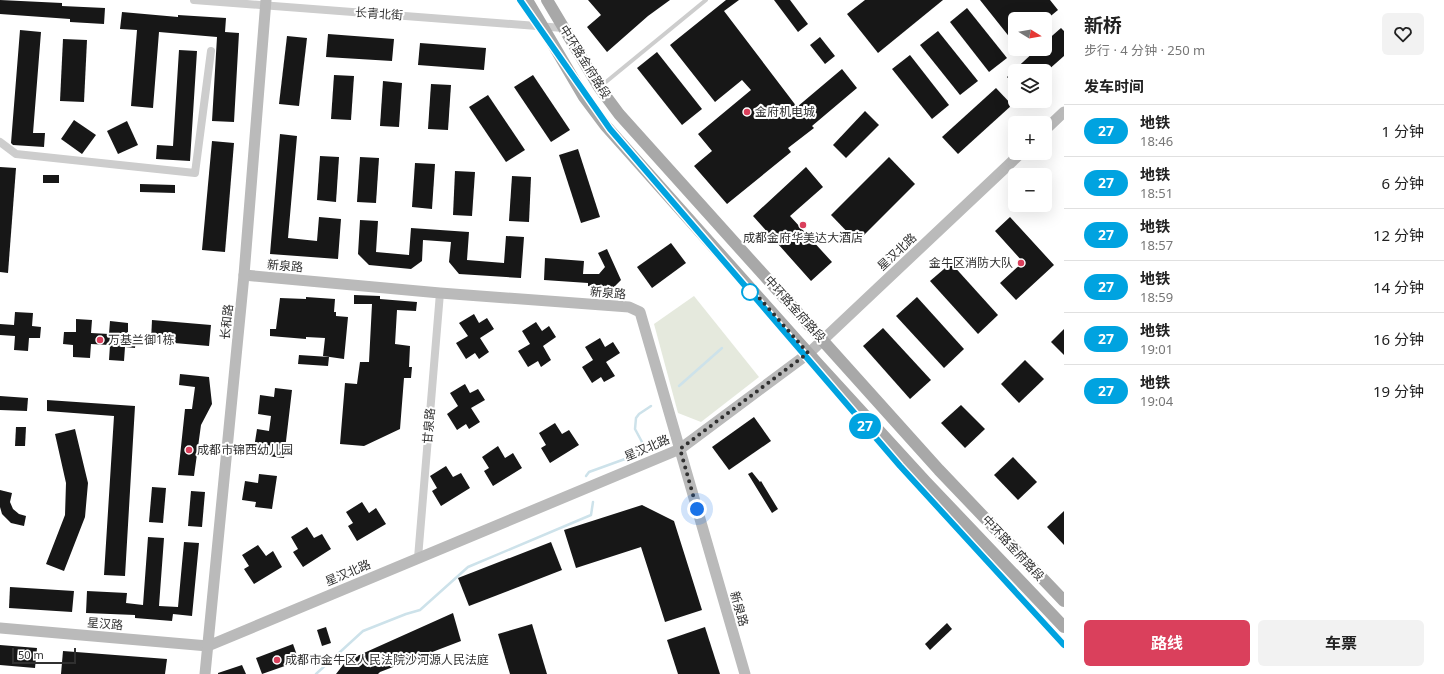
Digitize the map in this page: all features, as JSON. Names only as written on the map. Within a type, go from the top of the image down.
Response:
[{"type":"main road","name":"中环路金府路段","points":[[527,0],[584,98],[605,125],[808,353],[926,482],[1064,627]]},
{"type":"main road","name":"中环路金府路段","points":[[547,0],[599,87],[619,114],[939,470],[1064,601]]},
{"type":"street","name":"长青北街","points":[[194,0],[265,3],[563,28]]},
{"type":"street","name":"长和路","points":[[205,674],[244,275],[265,3]]},
{"type":"street","points":[[0,142],[16,154],[195,172],[211,51]]},
{"type":"street","points":[[1052,123],[1064,112]]},
{"type":"street","name":"星汉北路","points":[[208,646],[680,449],[808,353],[1014,160]]},
{"type":"street","name":"新泉路","points":[[244,275],[440,293],[629,307],[640,312],[744,674]]},
{"type":"street","name":"甘泉路","points":[[418,558],[440,293]]},
{"type":"street","name":"星汉路","points":[[0,628],[208,646]]},
{"type":"lane","points":[[599,87],[706,0]]},
{"type":"shaded area","points":[[694,296],[759,377],[701,422],[678,413],[654,324]]},
{"type":"building","points":[[0,0],[62,3],[62,6],[105,8],[104,24],[70,22],[70,19],[0,14]]},
{"type":"building","points":[[588,0],[670,0],[648,16],[607,52],[587,27],[601,15]]},
{"type":"building","points":[[726,0],[739,0],[724,11],[797,107],[842,69],[857,88],[812,126],[814,128],[788,148],[791,152],[727,204],[694,166],[712,151],[698,134],[751,90],[742,80],[715,102],[670,45]]},
{"type":"building","points":[[774,0],[790,0],[808,24],[798,32]]},
{"type":"building","points":[[865,0],[943,0],[878,53],[847,14]]},
{"type":"building","points":[[980,0],[1050,0],[1058,10],[1052,15],[1052,12],[1008,12],[1008,35]]},
{"type":"building","points":[[967,8],[1007,58],[989,72],[950,22]]},
{"type":"building","points":[[122,12],[178,17],[178,15],[226,18],[225,32],[239,33],[234,122],[212,121],[217,37],[159,32],[153,108],[131,106],[137,30],[120,29]]},
{"type":"building","points":[[1061,28],[1064,31],[1064,56],[1052,67],[1052,64],[1021,64],[1030,56],[1052,56],[1052,36]]},
{"type":"building","points":[[20,30],[41,32],[33,133],[45,133],[44,147],[13,145],[11,143]]},
{"type":"building","points":[[938,31],[978,81],[960,95],[920,45]]},
{"type":"building","points":[[328,34],[394,39],[392,61],[326,57]]},
{"type":"building","points":[[287,36],[307,38],[299,106],[279,104]]},
{"type":"building","points":[[820,37],[835,56],[825,64],[810,45]]},
{"type":"building","points":[[63,39],[87,40],[84,102],[60,101]]},
{"type":"building","points":[[420,43],[486,48],[484,70],[418,65]]},
{"type":"building","points":[[179,50],[197,51],[190,161],[156,159],[157,145],[173,146]]},
{"type":"building","points":[[657,52],[702,109],[682,125],[637,68]]},
{"type":"building","points":[[910,55],[949,105],[932,119],[892,69]]},
{"type":"building","points":[[334,75],[354,76],[351,120],[331,119]]},
{"type":"building","points":[[533,75],[570,130],[551,142],[514,87]]},
{"type":"building","points":[[383,81],[402,83],[399,127],[380,126]]},
{"type":"building","points":[[431,84],[451,85],[448,130],[428,129]]},
{"type":"building","points":[[996,88],[1008,101],[1009,108],[958,154],[942,137]]},
{"type":"building","points":[[488,95],[525,150],[506,162],[469,107]]},
{"type":"building","points":[[865,111],[879,125],[846,158],[833,145]]},
{"type":"building","points":[[74,120],[96,135],[82,154],[61,139]]},
{"type":"building","points":[[127,121],[138,145],[118,154],[107,131]]},
{"type":"building","points":[[280,134],[297,136],[288,238],[317,241],[319,217],[341,219],[338,259],[270,254]]},
{"type":"building","points":[[212,141],[234,143],[225,252],[202,250]]},
{"type":"building","points":[[578,149],[600,217],[581,223],[559,155]]},
{"type":"building","points":[[320,156],[339,157],[336,202],[317,200]]},
{"type":"building","points":[[360,157],[379,158],[376,203],[357,202]]},
{"type":"building","points":[[889,157],[915,184],[857,242],[831,215]]},
{"type":"building","points":[[415,163],[435,164],[432,209],[412,207]]},
{"type":"building","points":[[0,167],[16,168],[8,273],[0,272]]},
{"type":"building","points":[[806,167],[823,187],[790,216],[832,262],[811,281],[753,216]]},
{"type":"building","points":[[455,171],[475,172],[472,216],[453,215]]},
{"type":"building","points":[[43,175],[59,175],[59,183],[43,183]]},
{"type":"building","points":[[512,176],[531,177],[529,222],[509,221]]},
{"type":"building","points":[[140,184],[175,185],[175,193],[140,192]]},
{"type":"building","points":[[1010,217],[1054,265],[1016,300],[1000,283],[1023,262],[995,231]]},
{"type":"building","points":[[360,220],[378,221],[376,252],[409,255],[411,228],[469,232],[467,260],[504,263],[506,236],[524,237],[521,278],[459,274],[449,262],[451,242],[423,240],[422,261],[411,269],[369,265],[358,254]]},
{"type":"building","points":[[671,243],[686,263],[652,288],[637,267]]},
{"type":"building","points":[[607,249],[621,280],[612,289],[588,286],[588,283],[544,280],[545,258],[584,261],[583,274],[599,274],[605,267],[598,253]]},
{"type":"building","points":[[951,263],[998,315],[978,334],[930,281]]},
{"type":"building","points":[[354,295],[380,296],[380,299],[417,302],[416,311],[397,310],[395,344],[410,346],[409,367],[412,367],[411,378],[404,378],[400,429],[364,446],[340,444],[345,383],[357,384],[360,362],[369,362],[372,304],[354,304]]},
{"type":"building","points":[[306,297],[335,299],[334,312],[336,312],[336,316],[348,317],[344,359],[323,356],[325,338],[306,337],[306,339],[270,336],[270,329],[276,329],[280,298],[306,299]]},
{"type":"building","points":[[917,297],[964,349],[944,368],[896,316]]},
{"type":"building","points":[[15,312],[33,313],[32,326],[41,327],[40,338],[29,338],[28,351],[14,350],[15,336],[0,335],[0,324],[14,325]]},
{"type":"building","points":[[474,314],[479,323],[487,318],[494,329],[480,338],[489,352],[479,359],[475,353],[466,359],[456,343],[468,336],[459,323]]},
{"type":"building","name":"万基兰御1栋","points":[[76,319],[92,320],[91,333],[109,334],[110,321],[128,323],[128,336],[136,337],[135,348],[125,347],[124,361],[109,360],[110,345],[91,344],[90,358],[73,357],[73,345],[63,344],[64,332],[76,332]]},
{"type":"building","points":[[152,320],[211,325],[209,346],[151,341]]},
{"type":"building","points":[[536,322],[542,331],[549,326],[556,337],[543,346],[551,360],[541,367],[538,361],[528,367],[518,351],[530,344],[522,331]]},
{"type":"building","points":[[883,328],[931,380],[910,399],[863,346]]},
{"type":"building","points":[[1064,329],[1064,355],[1051,342]]},
{"type":"building","points":[[600,338],[605,347],[613,342],[620,353],[606,362],[615,376],[604,382],[601,377],[592,383],[582,367],[593,360],[585,347]]},
{"type":"building","points":[[299,355],[329,357],[328,366],[298,364]]},
{"type":"building","points":[[1025,360],[1044,379],[1019,403],[1001,384]]},
{"type":"building","name":"成都市锦西幼儿园","points":[[180,374],[209,377],[212,404],[201,425],[194,476],[178,475],[185,409],[192,409],[195,387],[179,385]]},
{"type":"building","points":[[465,384],[470,393],[478,389],[485,400],[471,408],[480,422],[469,429],[466,424],[457,430],[447,414],[458,406],[450,393]]},
{"type":"building","points":[[275,388],[292,390],[284,458],[267,456],[268,450],[254,448],[257,429],[269,431],[271,416],[258,414],[260,395],[274,397]]},
{"type":"building","points":[[0,396],[28,398],[27,411],[0,410]]},
{"type":"building","points":[[47,400],[135,406],[125,576],[104,575],[114,416],[47,411]]},
{"type":"building","points":[[961,405],[985,429],[965,448],[941,423]]},
{"type":"building","points":[[754,417],[771,441],[729,470],[712,447]]},
{"type":"building","points":[[555,423],[562,434],[569,430],[579,445],[550,463],[541,448],[546,445],[539,433]]},
{"type":"building","points":[[16,427],[26,427],[25,446],[15,446]]},
{"type":"building","points":[[75,429],[88,483],[85,517],[64,571],[46,564],[65,515],[66,483],[55,434]]},
{"type":"building","points":[[498,446],[505,458],[513,453],[522,468],[493,486],[484,471],[489,468],[482,457]]},
{"type":"building","points":[[1013,457],[1037,482],[1018,500],[994,475]]},
{"type":"building","points":[[446,466],[453,477],[461,473],[470,488],[441,506],[432,491],[437,488],[430,476]]},
{"type":"building","points":[[752,472],[760,482],[761,481],[778,509],[772,513],[748,474]]},
{"type":"building","points":[[259,474],[277,476],[272,509],[255,507],[256,502],[242,500],[245,481],[258,483]]},
{"type":"building","points":[[152,487],[166,488],[163,523],[149,522]]},
{"type":"building","points":[[0,490],[12,493],[10,502],[13,509],[19,514],[26,516],[24,526],[11,523],[2,514],[0,507]]},
{"type":"building","points":[[191,491],[205,492],[202,527],[188,526]]},
{"type":"building","points":[[362,502],[369,513],[376,508],[386,524],[357,541],[348,526],[353,523],[346,512]]},
{"type":"building","points":[[642,505],[674,521],[702,610],[665,622],[641,547],[576,568],[564,530]]},
{"type":"building","points":[[1064,511],[1064,545],[1047,527]]},
{"type":"building","points":[[307,527],[314,538],[322,534],[331,549],[303,567],[293,552],[298,549],[291,537]]},
{"type":"building","points":[[148,537],[164,538],[159,606],[178,607],[184,542],[199,543],[192,616],[173,614],[172,621],[135,618],[135,615],[86,613],[87,591],[127,593],[126,603],[143,605]]},
{"type":"building","points":[[551,542],[562,570],[469,606],[458,578]]},
{"type":"building","points":[[258,545],[266,556],[273,551],[282,567],[254,584],[244,569],[249,566],[242,555]]},
{"type":"building","points":[[10,587],[74,591],[72,612],[9,608]]},
{"type":"building","points":[[453,613],[461,641],[378,674],[336,674],[346,661]]},
{"type":"building","points":[[947,623],[952,629],[930,650],[925,644]]},
{"type":"building","points":[[532,624],[547,674],[510,674],[498,634]]},
{"type":"building","points":[[326,627],[331,643],[322,646],[317,630]]},
{"type":"building","points":[[705,627],[720,674],[678,674],[667,640]]},
{"type":"building","name":"成都市金牛区人民法院沙河源人民法庭","points":[[293,644],[299,661],[262,674],[256,658]]},
{"type":"building","points":[[0,645],[37,648],[35,668],[0,665]]},
{"type":"building","points":[[63,651],[167,659],[165,674],[61,674]]},
{"type":"building","points":[[242,665],[246,674],[218,674],[218,673]]},
{"type":"waterway","points":[[679,386],[722,348]]},
{"type":"waterway","points":[[586,476],[589,472],[636,455],[641,448],[642,442],[635,429],[636,418],[639,414],[651,406]]},
{"type":"waterway","points":[[316,674],[363,631],[420,610],[468,567],[591,515],[593,502]]},
{"type":"metro line","name":"27","points":[[520,0],[610,129],[900,466],[1064,645]]},
{"type":"place","name":"金府机电城","points":[[747,112]]},
{"type":"place","name":"成都金府华美达大酒店","points":[[803,225]]},
{"type":"place","name":"金牛区消防大队","points":[[1021,263]]},
{"type":"place","name":"万基兰御1栋","points":[[100,340]]},
{"type":"place","name":"成都市锦西幼儿园","points":[[189,450]]},
{"type":"place","name":"成都市金牛区人民法院沙河源人民法庭","points":[[277,660]]},
{"type":"route","points":[[697,509],[680,449],[808,353],[748,285],[750,292]]}]
